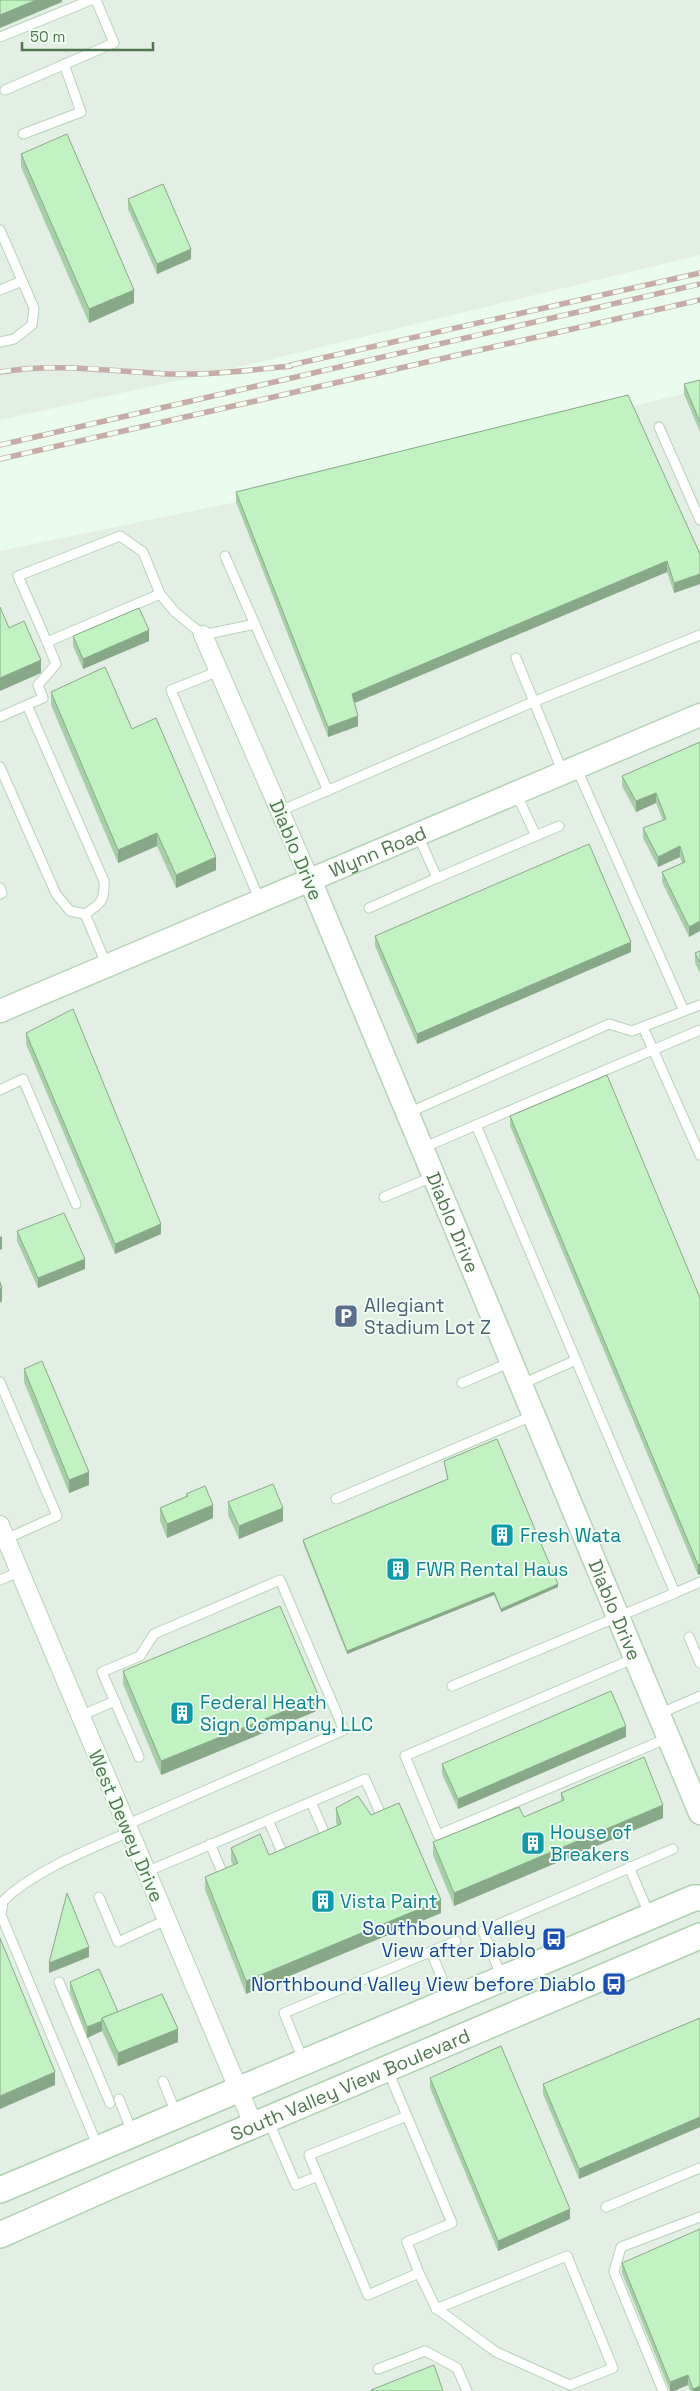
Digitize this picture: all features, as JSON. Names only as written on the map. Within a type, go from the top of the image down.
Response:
[{"type":"main road","name":"South Valley View Boulevard","points":[[0,2190],[650,1916],[694,1898],[700,1898]]},
{"type":"main road","name":"South Valley View Boulevard","points":[[0,2235],[700,1936]]},
{"type":"street","name":"Diablo Drive","points":[[203,634],[310,880],[432,1177],[669,1738],[695,1786],[700,1813]]},
{"type":"street","name":"Wynn Road","points":[[0,1011],[700,715]]},
{"type":"street","name":"West Dewey Drive","points":[[3,1532],[239,2090],[261,2122]]},
{"type":"lane","points":[[0,37],[91,0]]},
{"type":"lane","points":[[5,90],[114,43],[96,0]]},
{"type":"lane","points":[[23,134],[81,112],[64,64]]},
{"type":"lane","points":[[0,230],[34,308],[32,326],[14,339],[0,342]]},
{"type":"lane","points":[[0,290],[22,281]]},
{"type":"lane","points":[[659,426],[700,520]]},
{"type":"lane","points":[[0,717],[43,698],[38,685],[56,664],[18,576],[120,536],[143,552],[160,594],[175,612],[203,634],[254,624]]},
{"type":"lane","points":[[225,556],[328,791]]},
{"type":"lane","points":[[47,642],[160,594]]},
{"type":"lane","points":[[280,812],[533,702],[700,635]]},
{"type":"lane","points":[[516,658],[533,702],[570,770],[684,1011]]},
{"type":"lane","points":[[219,671],[171,690],[260,901]]},
{"type":"lane","points":[[0,766],[56,894],[70,911],[85,914],[101,904],[105,896],[104,881],[27,706]]},
{"type":"lane","points":[[516,793],[536,836]]},
{"type":"lane","points":[[369,908],[559,826]]},
{"type":"lane","points":[[418,834],[437,878]]},
{"type":"lane","points":[[0,888],[2,893],[0,894]]},
{"type":"lane","points":[[85,914],[107,966]]},
{"type":"lane","points":[[406,1114],[609,1024],[632,1031],[700,1005]]},
{"type":"lane","points":[[643,1027],[700,1155]]},
{"type":"lane","points":[[421,1149],[700,1030]]},
{"type":"lane","points":[[0,1090],[24,1079],[76,1204]]},
{"type":"lane","points":[[476,1125],[675,1593]]},
{"type":"lane","points":[[384,1197],[432,1177]]},
{"type":"lane","points":[[521,1385],[576,1360]]},
{"type":"lane","points":[[462,1383],[511,1362]]},
{"type":"lane","points":[[0,1382],[57,1516],[3,1532]]},
{"type":"lane","points":[[336,1499],[534,1415]]},
{"type":"lane","points":[[0,1580],[20,1572]]},
{"type":"lane","points":[[99,2148],[2,1915],[3,1901],[15,1889],[127,1828],[344,1730],[280,1580],[154,1634],[140,1656],[102,1672],[139,1758]]},
{"type":"lane","points":[[452,1686],[619,1618],[700,1582]]},
{"type":"lane","points":[[689,1637],[700,1663]]},
{"type":"lane","points":[[635,1658],[405,1756],[438,1835],[669,1738]]},
{"type":"lane","points":[[659,1714],[700,1696]]},
{"type":"lane","points":[[80,1716],[115,1701]]},
{"type":"lane","points":[[146,1872],[365,1779],[382,1817]]},
{"type":"lane","points":[[311,1802],[330,1845]]},
{"type":"lane","points":[[268,1820],[287,1862]]},
{"type":"lane","points":[[210,1844],[228,1886]]},
{"type":"lane","points":[[502,1978],[483,1930],[673,1849]]},
{"type":"lane","points":[[630,1867],[650,1916]]},
{"type":"lane","points":[[99,1897],[118,1942],[166,1920]]},
{"type":"lane","points":[[304,2062],[284,2013],[456,1941]]},
{"type":"lane","points":[[431,1952],[451,2000]]},
{"type":"lane","points":[[58,1982],[114,2101],[133,2134]]},
{"type":"lane","points":[[387,2069],[452,2223],[407,2242],[436,2308],[496,2352],[570,2385],[614,2368],[567,2256],[436,2308]]},
{"type":"lane","points":[[163,2081],[177,2116]]},
{"type":"lane","points":[[406,2116],[309,2155],[368,2295],[420,2273]]},
{"type":"lane","points":[[261,2122],[296,2185],[318,2176]]},
{"type":"lane","points":[[606,2207],[700,2168]]},
{"type":"lane","points":[[663,2391],[614,2272],[622,2247],[700,2218]]},
{"type":"lane","points":[[378,2369],[424,2351],[458,2368],[467,2391]]},
{"type":"shaded area","points":[[0,0],[700,0],[700,255],[234,368],[0,420]]},
{"type":"shaded area","points":[[700,390],[700,2391],[0,2391],[0,551],[236,502]]},
{"type":"building","points":[[0,0],[36,0],[0,15]]},
{"type":"building","points":[[67,134],[134,290],[89,309],[21,154]]},
{"type":"building","points":[[163,184],[191,249],[157,264],[128,199]]},
{"type":"building","points":[[700,380],[700,422],[684,384]]},
{"type":"building","points":[[628,395],[700,554],[700,574],[674,583],[667,561],[352,694],[358,716],[328,727],[236,492]]},
{"type":"building","points":[[0,607],[9,628],[24,621],[41,660],[0,678]]},
{"type":"building","points":[[139,608],[149,630],[83,659],[73,636]]},
{"type":"building","points":[[105,667],[132,729],[156,718],[216,857],[176,875],[157,833],[118,850],[51,692]]},
{"type":"building","points":[[700,742],[700,921],[689,927],[662,872],[685,862],[680,846],[658,857],[643,828],[666,819],[656,793],[636,801],[622,776]]},
{"type":"building","points":[[589,844],[631,942],[417,1034],[375,936]]},
{"type":"building","points":[[700,951],[700,963],[695,953]]},
{"type":"building","points":[[73,1009],[161,1224],[115,1244],[26,1033]]},
{"type":"building","points":[[607,1075],[700,1298],[700,1564],[698,1565],[510,1116]]},
{"type":"building","points":[[64,1213],[85,1259],[38,1278],[17,1231]]},
{"type":"building","points":[[42,1361],[89,1472],[69,1480],[24,1369]]},
{"type":"building","name":"FWR Rental Haus","points":[[497,1439],[558,1584],[501,1609],[494,1592],[347,1651],[303,1540],[448,1479],[444,1461]]},
{"type":"building","points":[[273,1484],[283,1508],[239,1526],[228,1502]]},
{"type":"building","points":[[205,1486],[213,1505],[167,1524],[160,1508],[188,1496],[186,1494]]},
{"type":"building","points":[[280,1606],[319,1697],[161,1761],[123,1671]]},
{"type":"building","points":[[611,1691],[626,1726],[458,1799],[442,1764]]},
{"type":"building","name":"House of Breakers","points":[[644,1757],[663,1805],[454,1893],[433,1842],[519,1807],[524,1817],[564,1800],[561,1793]]},
{"type":"building","name":"Vista Paint","points":[[358,1796],[371,1815],[399,1803],[441,1900],[246,1981],[205,1877],[238,1863],[231,1848],[260,1834],[269,1855],[341,1824],[336,1808]]},
{"type":"building","points":[[67,1893],[89,1947],[49,1963]]},
{"type":"building","points":[[0,1938],[55,2072],[0,2096]]},
{"type":"building","points":[[99,1969],[118,2012],[102,2018],[102,2021],[87,2027],[70,1982]]},
{"type":"building","points":[[162,1994],[178,2029],[118,2053],[102,2018]]},
{"type":"building","points":[[700,2018],[700,2117],[579,2169],[543,2084]]},
{"type":"building","points":[[501,2046],[570,2209],[498,2241],[430,2078]]},
{"type":"building","points":[[700,2229],[700,2386],[693,2389],[688,2375],[670,2382],[622,2263]]},
{"type":"building","points":[[434,2365],[443,2391],[371,2391],[371,2390]]},
{"type":"railway","points":[[291,365],[700,273]]},
{"type":"railway","points":[[0,445],[700,284]]},
{"type":"railway","points":[[0,459],[700,300]]},
{"type":"railway","points":[[0,372],[43,368],[86,368],[187,374],[291,366]]},
{"type":"place","name":"Allegiant Stadium Lot Z","points":[[346,1316]]},
{"type":"place","name":"Fresh Wata","points":[[502,1535]]},
{"type":"place","name":"FWR Rental Haus","points":[[398,1569]]},
{"type":"place","name":"Federal Heath Sign Company, LLC","points":[[182,1713]]},
{"type":"place","name":"House of Breakers","points":[[533,1843]]},
{"type":"place","name":"Vista Paint","points":[[323,1901]]},
{"type":"place","name":"Southbound Valley View after Diablo","points":[[554,1939]]},
{"type":"place","name":"Northbound Valley View before Diablo","points":[[614,1984]]}]
